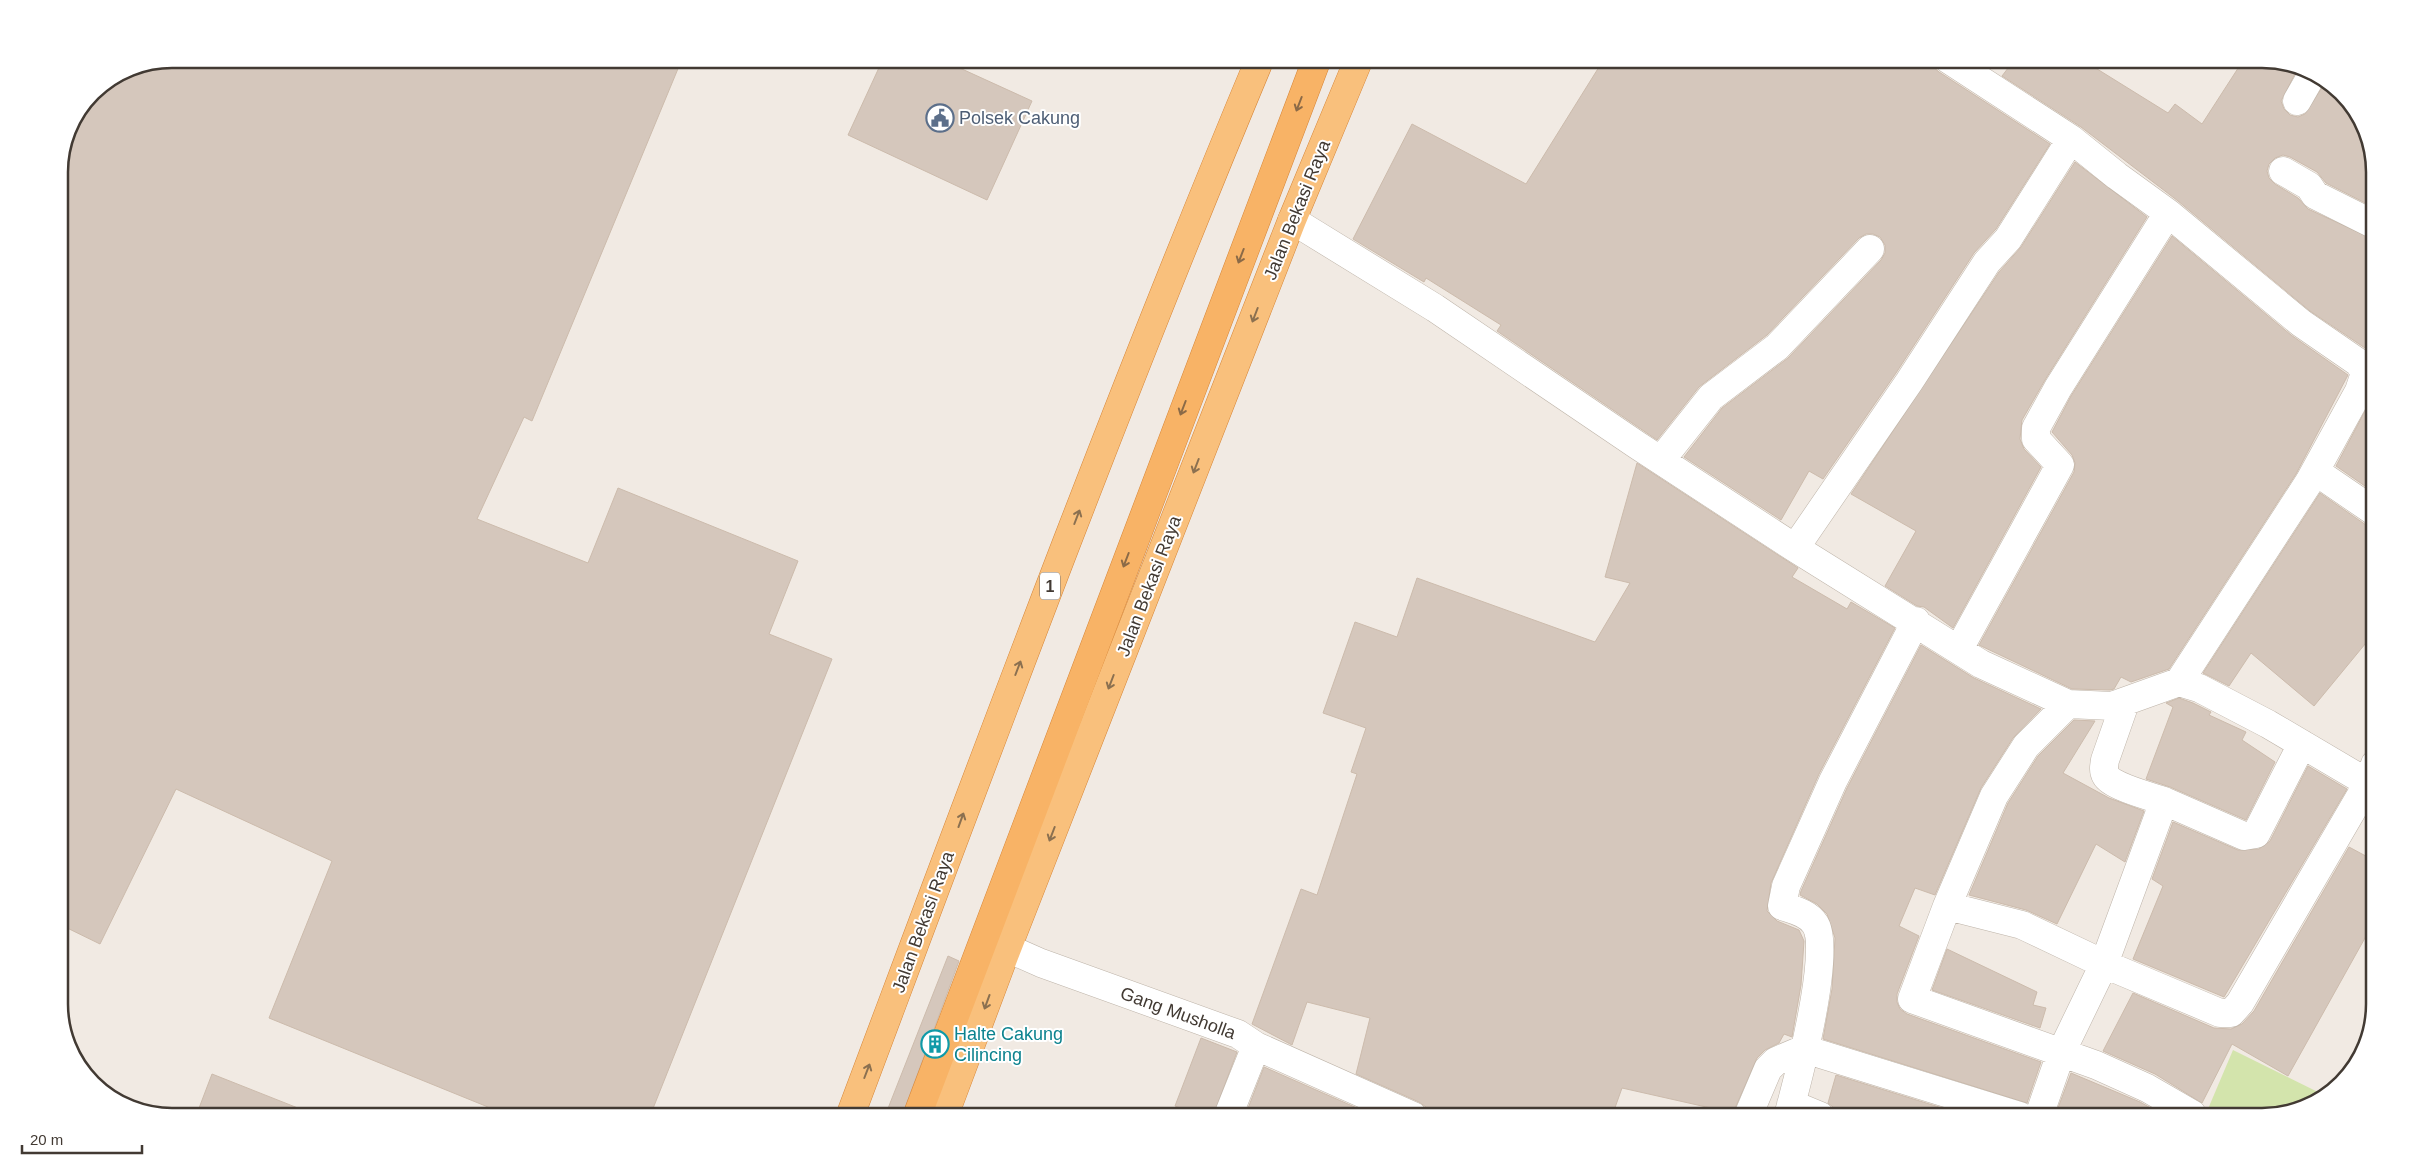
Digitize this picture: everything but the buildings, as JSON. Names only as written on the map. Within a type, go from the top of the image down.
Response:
[{"type":"highway","name":"Jalan Bekasi Raya","points":[[853,1108],[1018,668],[1181,250],[1256,67]]},
{"type":"highway","points":[[920,1108],[1314,67]]},
{"type":"highway","name":"Jalan Bekasi Raya","points":[[947,1108],[1007,948],[1292,220],[1355,67]]},
{"type":"street","points":[[1961,67],[2071,139],[2117,176],[2168,213],[2302,322],[2359,363],[2365,373],[2359,390],[2315,471],[2180,682]]},
{"type":"street","points":[[2297,101],[2310,79]]},
{"type":"street","points":[[1795,548],[1909,382],[1987,262],[2018,224],[2071,139]]},
{"type":"street","points":[[2284,171],[2309,186],[2315,195],[2366,220]]},
{"type":"street","points":[[1959,650],[2060,465],[2036,439],[2036,428],[2058,388],[2168,213]]},
{"type":"street","points":[[1292,220],[1435,308],[1795,548],[1916,621],[1981,664],[2068,704],[2104,706],[2125,703],[2157,689],[2180,682],[2199,688],[2302,744],[2366,772]]},
{"type":"street","points":[[1661,460],[1711,397],[1777,347],[1870,250]]},
{"type":"street","points":[[2315,471],[2366,506]]},
{"type":"street","points":[[1789,1108],[1819,974],[1820,940],[1816,924],[1806,914],[1782,906],[1786,886],[1834,781],[1916,621]]},
{"type":"street","points":[[2125,703],[2105,760],[2104,770],[2106,778],[2244,836],[2256,834],[2302,744]]},
{"type":"street","points":[[2068,704],[2026,746],[1994,796],[1947,906],[1912,999],[2061,1053],[2147,1088],[2182,1108]]},
{"type":"street","points":[[1947,906],[2022,924],[2104,964],[2220,1013],[2231,1013],[2240,1003],[2366,783]]},
{"type":"street","points":[[2042,1108],[2061,1053],[2104,964],[2164,801]]},
{"type":"street","name":"Gang Musholla","points":[[1007,948],[1042,963],[1238,1034],[1256,1046],[1391,1108]]},
{"type":"street","points":[[1231,1108],[1256,1046]]},
{"type":"street","points":[[1751,1108],[1768,1070],[1776,1062],[1804,1049],[1994,1108]]},
{"type":"green space","points":[[2233,1050],[2317,1092],[2283,1106],[2208,1108]]},
{"type":"place","name":"Polsek Cakung","points":[[940,118]]},
{"type":"place","name":"Halte Cakung Cilincing","points":[[935,1044]]}]
